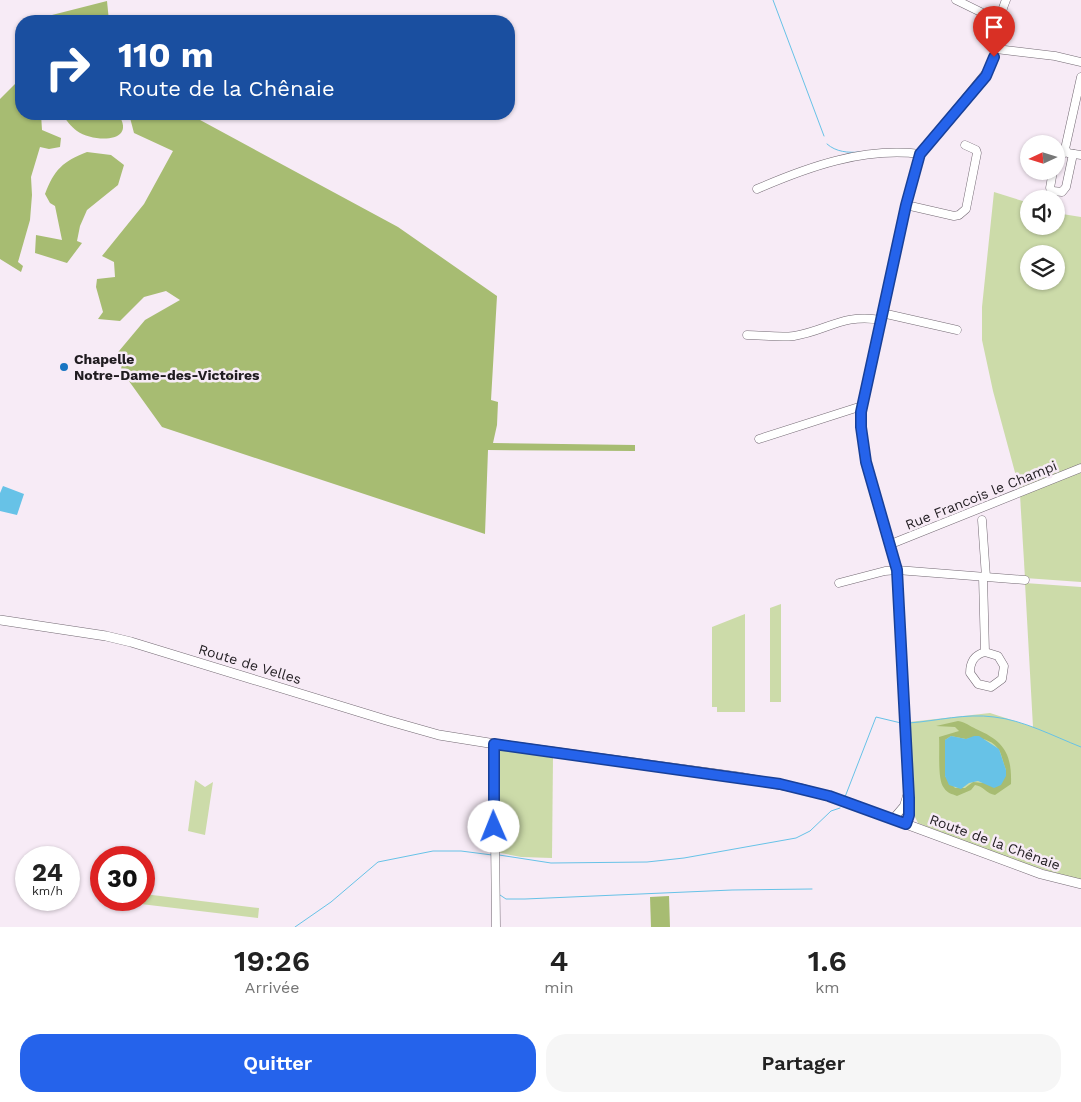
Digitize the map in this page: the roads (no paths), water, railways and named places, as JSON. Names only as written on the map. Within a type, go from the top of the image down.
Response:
[{"type":"main road","name":"Route de Velles","points":[[0,620],[106,636],[131,642],[408,727],[439,735],[492,744]]},
{"type":"main road","name":"Route de la Chênaie","points":[[492,744],[780,784],[829,796],[1041,874],[1081,884]]},
{"type":"street","points":[[956,0],[999,21]]},
{"type":"street","points":[[906,824],[909,815],[897,570],[866,462],[861,427],[862,406],[906,205],[920,154],[986,76],[993,62],[999,21],[1006,0]]},
{"type":"street","points":[[996,49],[1055,56],[1081,62]]},
{"type":"street","points":[[1051,180],[1050,188],[1053,191],[1062,192],[1066,187],[1073,154],[1081,77]]},
{"type":"street","points":[[906,205],[954,216],[959,215],[966,209],[977,153],[976,150],[965,145]]},
{"type":"street","points":[[757,189],[810,167],[836,160],[874,154],[920,154]]},
{"type":"street","points":[[747,335],[794,336],[847,319],[881,316],[957,330]]},
{"type":"street","points":[[759,439],[862,406]]},
{"type":"street","name":"Rue Francois le Champi","points":[[891,544],[1081,468]]},
{"type":"street","points":[[982,520],[985,652]]},
{"type":"street","points":[[839,583],[885,571],[897,570],[1025,580]]},
{"type":"street","points":[[985,652],[998,656],[1004,666],[1002,679],[990,687],[978,684],[970,673],[972,661],[977,655],[985,652]]},
{"type":"street","points":[[492,744],[496,927]]},
{"type":"street","points":[[893,819],[904,806],[908,791]]},
{"type":"water","points":[[3,486],[24,494],[17,515],[0,511],[0,493]]},
{"type":"water","points":[[951,736],[966,739],[979,736],[999,749],[1006,770],[1006,776],[1001,785],[994,788],[978,781],[969,783],[961,789],[949,785],[945,776],[945,740]]},
{"type":"waterway","points":[[773,0],[824,136]]},
{"type":"waterway","points":[[827,144],[834,149],[842,151],[860,152]]},
{"type":"waterway","points":[[845,797],[876,717],[901,723]]},
{"type":"waterway","points":[[909,723],[962,717],[994,717],[1016,721],[1081,747]]},
{"type":"waterway","points":[[499,855],[551,863],[647,862],[684,858],[796,838],[810,831],[831,811],[840,808]]},
{"type":"waterway","points":[[295,927],[331,902],[378,862],[433,851],[461,851],[492,855]]},
{"type":"waterway","points":[[500,895],[506,899],[525,899],[732,890],[812,889]]},
{"type":"place","name":"Chapelle Notre-Dame-des-Victoires","points":[[64,367]]}]
